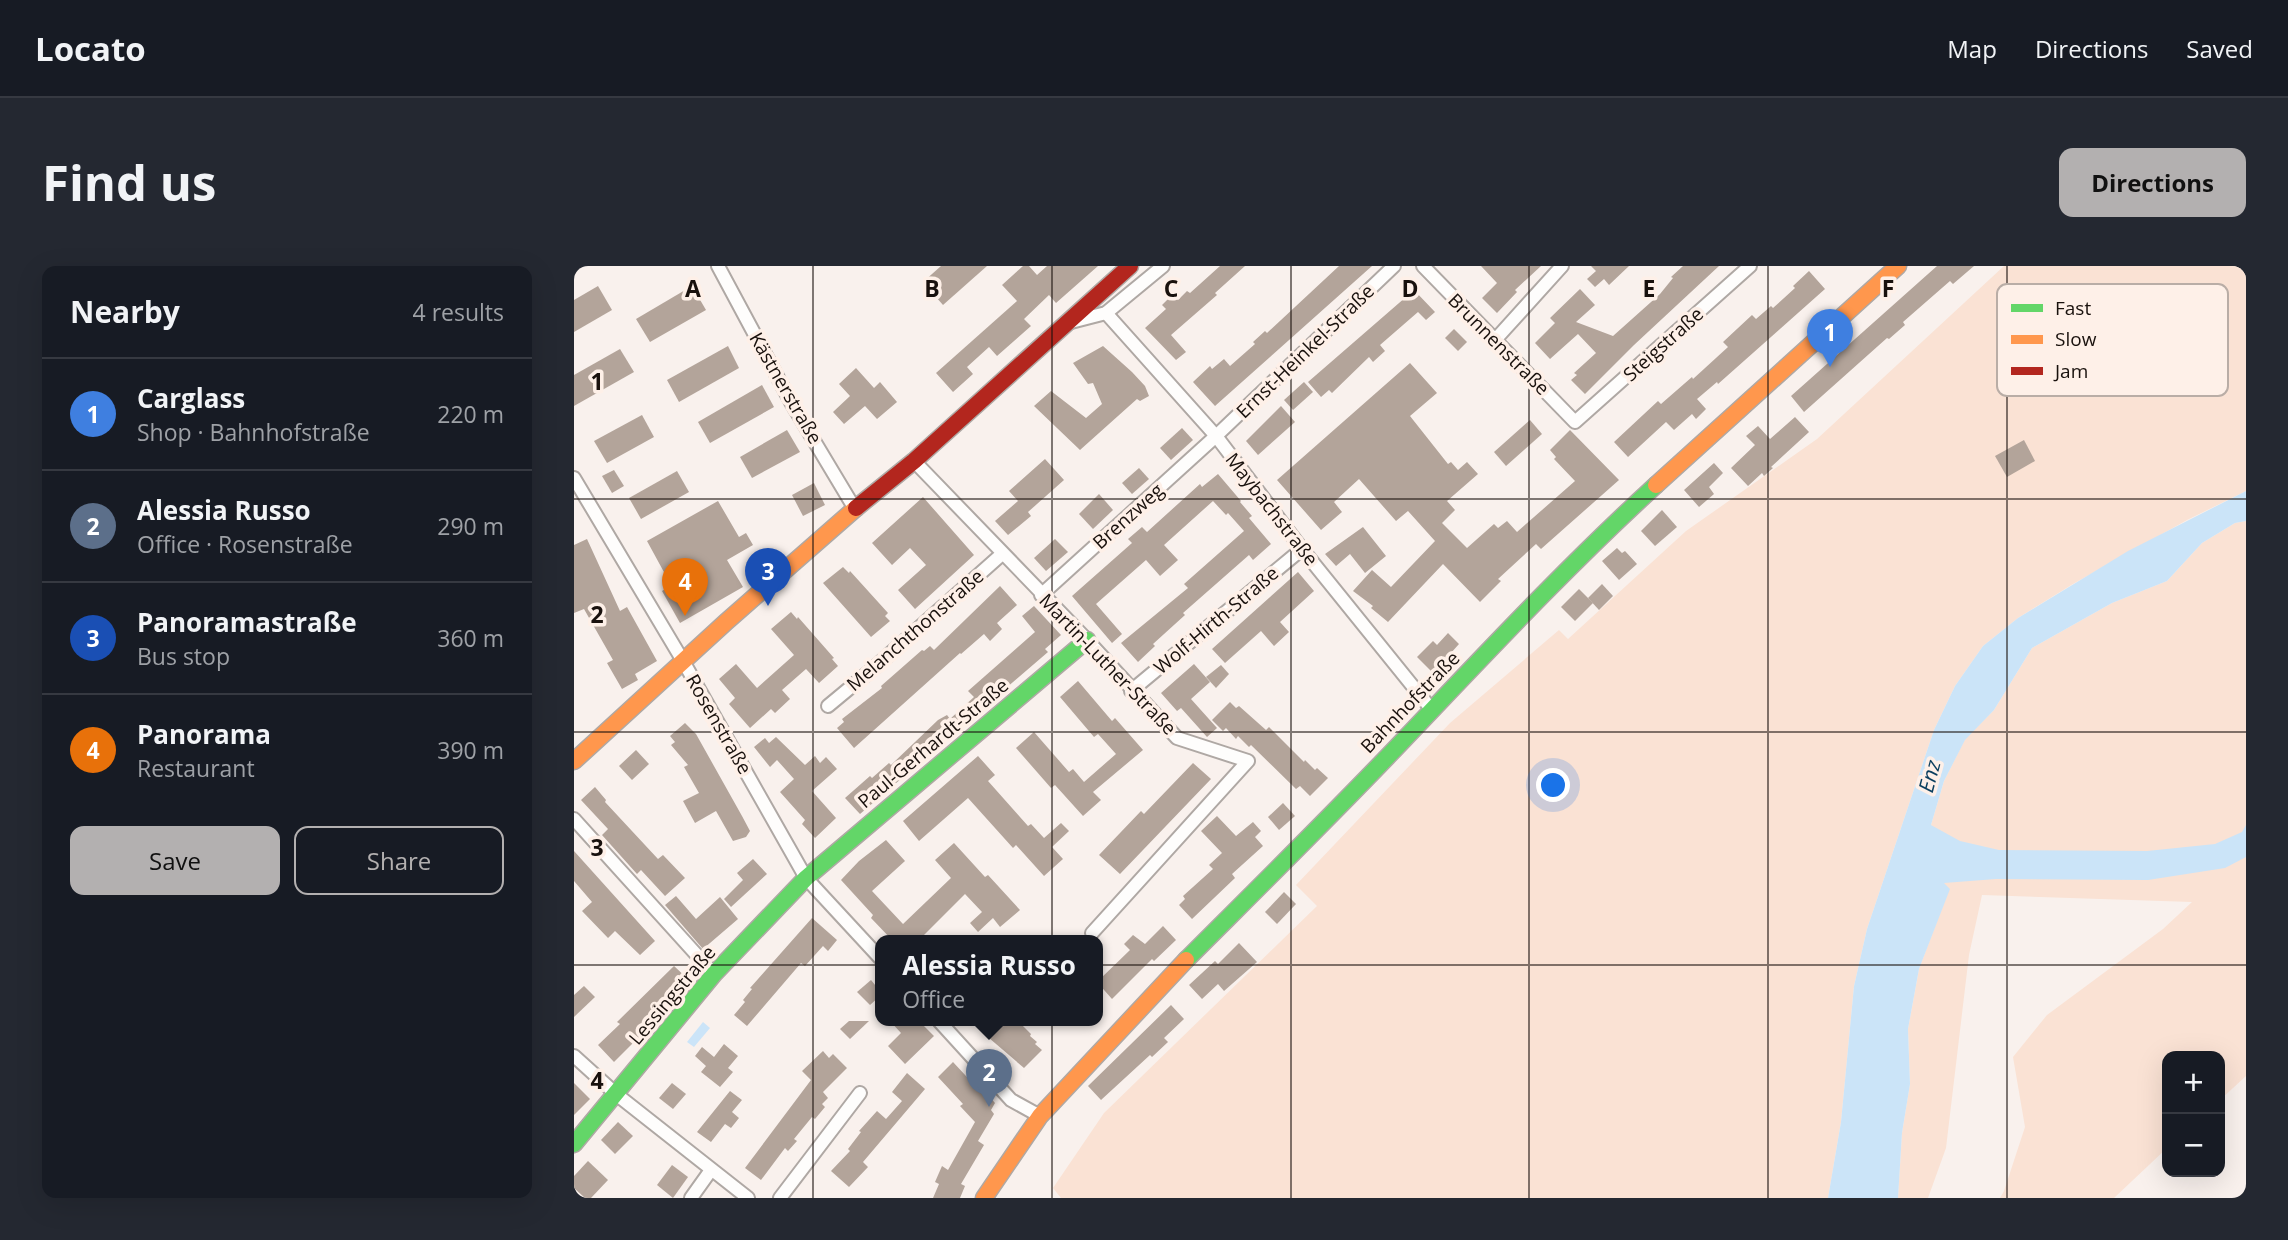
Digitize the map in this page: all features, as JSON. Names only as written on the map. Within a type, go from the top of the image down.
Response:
[{"type":"street","name":"Kästnerstraße","points":[[718,266],[792,404],[855,509]]},
{"type":"street","points":[[574,761],[683,661],[855,509],[914,461],[1130,266]]},
{"type":"street","points":[[1064,324],[1106,313],[1163,266]]},
{"type":"street","name":"Ernst-Heinkel-Straße","points":[[1216,436],[1394,266]]},
{"type":"street","name":"Brunnenstraße","points":[[1423,266],[1575,422]]},
{"type":"street","points":[[1495,341],[1562,266]]},
{"type":"street","name":"Steigstraße","points":[[1575,422],[1750,266]]},
{"type":"street","name":"Bahnhofstraße","points":[[984,1198],[1040,1116],[1163,983],[1320,827],[1611,526],[1898,266]]},
{"type":"street","name":"Maybachstraße","points":[[1106,313],[1216,436],[1302,549],[1432,709]]},
{"type":"street","name":"Brenzweg","points":[[1041,595],[1216,436]]},
{"type":"street","name":"Martin-Luther-Straße","points":[[914,461],[1087,640],[1177,738],[1248,761],[1092,933]]},
{"type":"street","name":"Rosenstraße","points":[[574,478],[807,878],[875,953]]},
{"type":"street","name":"Wolf-Hirth-Straße","points":[[1131,691],[1302,549]]},
{"type":"street","name":"Melanchthonstraße","points":[[828,706],[1002,554]]},
{"type":"street","name":"Paul-Gerhardt-Straße","points":[[807,878],[1087,640]]},
{"type":"street","points":[[574,820],[714,974]]},
{"type":"street","name":"Lessingstraße","points":[[574,1144],[714,974],[807,878]]},
{"type":"street","points":[[944,1026],[1011,1100],[1040,1116]]},
{"type":"street","points":[[574,1056],[616,1094],[748,1198]]},
{"type":"street","points":[[780,1198],[860,1093]]},
{"type":"street","points":[[691,1198],[711,1170]]},
{"type":"shaded area","points":[[2004,266],[2246,266],[2246,491],[2187,520],[2018,618],[1983,646],[1955,686],[1934,730],[1867,929],[1854,986],[1841,1122],[1828,1198],[1061,1198],[1053,1188],[1104,1113],[1317,906],[1296,885],[1450,723],[1559,630],[1568,639],[1686,531],[1817,439]]},
{"type":"shaded area","points":[[2246,521],[2246,1076],[2225,1095],[2225,1051],[2162,1051],[2162,1153],[2114,1198],[2000,1198],[2025,1127],[2013,1057],[2047,1015],[2163,929],[2192,902],[1982,895],[1969,955],[1946,1148],[1928,1198],[1898,1198],[1902,1133],[1910,1084],[1908,1029],[1919,969],[1949,889],[1943,883],[1931,825],[1944,781],[1965,739],[1994,710],[2032,648],[2112,603],[2167,581],[2202,543],[2235,523]]},
{"type":"water","name":"Enz","points":[[2246,491],[2246,521],[2235,523],[2202,543],[2167,581],[2112,603],[2032,648],[1994,710],[1965,740],[1944,781],[1931,825],[1960,841],[1999,850],[2147,851],[2215,844],[2242,832],[2246,825],[2246,857],[2225,868],[2148,880],[1996,879],[1944,883],[1950,889],[1919,969],[1908,1029],[1910,1084],[1902,1133],[1898,1198],[1828,1198],[1841,1122],[1854,986],[1867,929],[1934,730],[1955,686],[1983,646],[2018,618],[2128,551]]},
{"type":"water","points":[[703,1022],[710,1028],[694,1047],[687,1042]]},
{"type":"building","points":[[941,266],[987,266],[943,305],[923,282]]},
{"type":"building","points":[[1023,266],[1029,266],[1037,275],[1047,266],[1098,266],[1056,303],[1049,295],[1024,319],[1031,326],[997,356],[989,347],[967,367],[973,374],[953,392],[936,373],[1017,301],[1002,285]]},
{"type":"building","points":[[1220,266],[1245,266],[1215,293],[1217,295],[1171,335],[1186,352],[1176,360],[1145,328],[1166,309],[1162,305],[1173,294],[1178,300],[1187,291],[1190,293]]},
{"type":"building","points":[[1339,266],[1372,266],[1215,406],[1193,382],[1210,366],[1212,369],[1224,359],[1230,366],[1255,344],[1253,342],[1265,331],[1267,333]]},
{"type":"building","points":[[1481,266],[1541,266],[1515,290],[1517,292],[1497,313],[1482,298],[1497,283]]},
{"type":"building","points":[[1591,266],[1629,266],[1609,285],[1604,279],[1595,287],[1587,279],[1596,271]]},
{"type":"building","points":[[1683,266],[1719,266],[1585,394],[1571,380],[1577,375],[1574,373],[1596,353],[1578,334],[1550,359],[1535,343],[1555,323],[1550,318],[1580,289],[1595,305],[1576,322],[1613,336],[1660,294],[1673,278],[1671,277]]},
{"type":"building","points":[[1937,266],[1974,266],[1953,284],[1950,281],[1903,322],[1905,325],[1804,412],[1791,396]]},
{"type":"building","points":[[1809,271],[1825,289],[1718,384],[1717,382],[1697,399],[1706,409],[1696,419],[1692,414],[1674,430],[1666,422],[1628,457],[1614,442],[1658,401],[1661,404],[1692,377],[1693,379],[1728,347],[1723,342],[1752,315],[1756,319],[1771,306],[1773,308]]},
{"type":"building","points":[[598,286],[612,310],[574,332],[574,300]]},
{"type":"building","points":[[692,286],[706,310],[650,342],[636,319]]},
{"type":"building","points":[[1414,290],[1435,312],[1426,320],[1418,312],[1380,345],[1385,351],[1373,362],[1369,357],[1332,393],[1329,390],[1321,397],[1308,382]]},
{"type":"building","points":[[1454,329],[1467,342],[1458,351],[1445,338]]},
{"type":"building","points":[[728,346],[739,368],[679,402],[667,380]]},
{"type":"building","points":[[1103,346],[1145,386],[1149,396],[1140,401],[1137,399],[1080,450],[1034,406],[1051,391],[1086,418],[1102,404],[1093,383],[1088,384],[1073,363]]},
{"type":"building","points":[[620,349],[634,372],[574,406],[574,375]]},
{"type":"building","points":[[1410,363],[1437,393],[1410,416],[1448,464],[1451,462],[1458,470],[1467,462],[1478,474],[1447,501],[1455,510],[1442,523],[1467,548],[1494,524],[1498,528],[1507,521],[1517,532],[1575,481],[1554,459],[1556,457],[1550,450],[1570,430],[1619,480],[1541,549],[1536,544],[1498,579],[1501,581],[1480,602],[1443,564],[1388,622],[1353,591],[1372,570],[1391,587],[1435,541],[1408,511],[1396,521],[1359,479],[1334,502],[1342,512],[1321,530],[1277,480]]},
{"type":"building","points":[[856,368],[874,388],[880,382],[897,402],[877,419],[865,406],[844,424],[833,412],[850,396],[839,384]]},
{"type":"building","points":[[1304,382],[1313,392],[1293,410],[1284,400]]},
{"type":"building","points":[[762,385],[774,407],[710,443],[698,422]]},
{"type":"building","points":[[1281,406],[1295,422],[1258,455],[1246,441]]},
{"type":"building","points":[[642,415],[654,437],[607,463],[594,441]]},
{"type":"building","points":[[1795,417],[1809,432],[1764,476],[1762,473],[1748,486],[1731,468],[1755,445],[1746,436],[1758,426],[1770,439]]},
{"type":"building","points":[[1530,420],[1542,434],[1506,466],[1494,452]]},
{"type":"building","points":[[1182,428],[1193,440],[1171,460],[1160,448]]},
{"type":"building","points":[[787,430],[800,452],[752,478],[740,457]]},
{"type":"building","points":[[2024,440],[2035,461],[2007,477],[1995,456]]},
{"type":"building","points":[[1045,459],[1064,480],[1028,512],[1031,516],[1008,535],[995,521],[1018,501],[1009,491]]},
{"type":"building","points":[[1714,463],[1723,473],[1709,487],[1714,494],[1699,507],[1684,490]]},
{"type":"building","points":[[1139,468],[1149,479],[1132,494],[1122,483]]},
{"type":"building","points":[[614,470],[624,486],[612,493],[602,476]]},
{"type":"building","points":[[677,471],[689,492],[641,519],[629,498]]},
{"type":"building","points":[[1218,474],[1271,544],[1253,560],[1249,555],[1183,613],[1185,615],[1153,644],[1155,646],[1138,662],[1121,643],[1188,588],[1184,584],[1244,531],[1228,513],[1226,515],[1213,501],[1164,545],[1178,560],[1160,576],[1146,560],[1096,604],[1122,634],[1112,643],[1072,596],[1132,543],[1128,539],[1142,527],[1147,532],[1200,484],[1202,487]]},
{"type":"building","points":[[814,483],[825,505],[803,516],[792,495]]},
{"type":"building","points":[[1099,494],[1113,510],[1093,529],[1079,514]]},
{"type":"building","points":[[923,497],[974,555],[915,609],[898,590],[926,565],[910,548],[892,565],[872,543]]},
{"type":"building","points":[[718,501],[739,537],[746,533],[753,545],[727,560],[743,587],[680,623],[662,591],[671,585],[647,541]]},
{"type":"building","points":[[1662,510],[1677,527],[1655,546],[1641,531]]},
{"type":"building","points":[[1363,527],[1386,556],[1365,573],[1350,554],[1336,566],[1325,554]]},
{"type":"building","points":[[587,539],[620,611],[627,607],[657,661],[635,674],[638,680],[622,689],[607,663],[613,660],[584,609],[574,613],[574,545]]},
{"type":"building","points":[[1055,539],[1068,552],[1046,571],[1034,558]]},
{"type":"building","points":[[1617,548],[1622,553],[1625,551],[1637,564],[1619,580],[1602,561]]},
{"type":"building","points":[[843,567],[849,573],[850,571],[888,613],[885,616],[890,621],[871,637],[823,583]]},
{"type":"building","points":[[1298,572],[1314,591],[1280,622],[1289,632],[1274,646],[1261,631],[1225,663],[1212,649]]},
{"type":"building","points":[[1602,584],[1613,596],[1599,610],[1588,598]]},
{"type":"building","points":[[1000,586],[1017,605],[997,623],[1002,629],[990,641],[984,634],[960,653],[854,748],[837,728],[844,722],[842,719],[882,688],[881,686],[922,650],[930,646],[934,650]]},
{"type":"building","points":[[1579,589],[1593,603],[1575,621],[1561,607]]},
{"type":"building","points":[[1034,606],[1061,635],[1045,649],[1048,652],[921,761],[918,759],[900,775],[902,778],[860,814],[845,798],[870,776],[872,778],[889,763],[891,765],[938,720],[947,715],[950,719],[974,697],[968,691],[1035,632],[1022,616]]},
{"type":"building","points":[[791,612],[834,658],[832,659],[838,666],[819,683],[806,669],[782,690],[790,699],[775,713],[771,709],[750,728],[729,704],[735,698],[719,679],[736,664],[757,688],[794,655],[771,629]]},
{"type":"building","points":[[1448,633],[1459,644],[1433,673],[1417,657],[1433,641],[1437,645]]},
{"type":"building","points":[[1194,664],[1210,682],[1191,699],[1217,728],[1207,737],[1181,708],[1177,711],[1161,693]]},
{"type":"building","points":[[1221,665],[1229,674],[1216,688],[1206,677]]},
{"type":"building","points":[[1078,681],[1112,721],[1115,718],[1143,750],[1093,792],[1101,800],[1083,816],[1055,785],[1051,788],[1016,748],[1034,732],[1069,772],[1073,769],[1084,782],[1116,754],[1098,734],[1094,737],[1060,697]]},
{"type":"building","points":[[1230,702],[1236,708],[1239,706],[1266,730],[1269,727],[1304,762],[1305,760],[1328,778],[1310,796],[1300,786],[1296,789],[1251,745],[1249,747],[1238,736],[1236,739],[1226,728],[1223,731],[1212,720]]},
{"type":"building","points":[[685,723],[696,734],[742,816],[750,831],[746,837],[733,841],[716,811],[695,823],[683,801],[699,793],[684,767],[688,765],[671,745],[675,742],[670,736]]},
{"type":"building","points":[[776,737],[805,765],[815,756],[820,763],[826,757],[837,769],[812,791],[836,818],[815,838],[802,824],[805,820],[780,792],[794,779],[777,760],[770,767],[754,747],[765,738],[769,743]]},
{"type":"building","points":[[636,750],[649,764],[632,780],[619,766]]},
{"type":"building","points":[[978,756],[995,775],[988,781],[1028,826],[1031,824],[1044,838],[1061,823],[1069,831],[1052,847],[1063,859],[1044,876],[1016,845],[1013,848],[968,798],[919,841],[903,821]]},
{"type":"building","points":[[1193,763],[1211,779],[1120,874],[1099,855],[1141,811],[1144,814]]},
{"type":"building","points":[[595,787],[605,802],[658,859],[663,855],[685,878],[665,896],[641,870],[637,874],[602,835],[608,829],[581,800]]},
{"type":"building","points":[[1283,803],[1295,816],[1279,830],[1268,817]]},
{"type":"building","points":[[1217,816],[1236,836],[1253,822],[1261,831],[1255,837],[1263,846],[1232,874],[1235,878],[1192,919],[1179,905],[1185,899],[1183,896],[1213,869],[1209,865],[1222,853],[1201,831]]},
{"type":"building","points":[[886,840],[905,861],[872,891],[903,924],[951,878],[935,860],[954,843],[1020,910],[1000,927],[993,918],[978,932],[970,923],[982,912],[965,894],[924,935],[887,935],[841,880],[859,861]]},
{"type":"building","points":[[574,851],[655,941],[640,955],[615,931],[608,938],[582,911],[592,902],[574,881]]},
{"type":"building","points":[[753,859],[767,874],[731,907],[724,899],[743,880],[737,873]]},
{"type":"building","points":[[1284,892],[1296,904],[1277,924],[1265,912]]},
{"type":"building","points":[[676,896],[696,919],[720,897],[738,919],[703,949],[665,905]]},
{"type":"building","points":[[812,918],[837,940],[828,951],[823,946],[805,966],[801,963],[747,1026],[734,1015],[745,1002],[743,1000],[752,989],[750,988]]},
{"type":"building","points":[[1163,926],[1176,940],[1154,961],[1152,959],[1112,999],[1103,989],[1103,976],[1130,950],[1124,944],[1133,935],[1145,944]]},
{"type":"building","points":[[1239,943],[1257,962],[1224,991],[1218,984],[1202,999],[1189,985],[1215,961],[1218,964]]},
{"type":"building","points":[[674,966],[689,980],[640,1030],[643,1033],[614,1062],[598,1045],[620,1024],[617,1022]]},
{"type":"building","points":[[871,980],[875,985],[875,1000],[870,1005],[857,992]]},
{"type":"building","points":[[584,986],[595,997],[574,1017],[574,995]]},
{"type":"building","points":[[1171,1005],[1184,1019],[1164,1038],[1168,1042],[1101,1100],[1088,1086]]},
{"type":"building","points":[[849,1021],[869,1021],[850,1039],[840,1029]]},
{"type":"building","points":[[895,1026],[924,1026],[934,1036],[905,1064],[888,1046],[901,1033]]},
{"type":"building","points":[[987,1026],[1023,1026],[1042,1050],[1024,1068],[982,1032]]},
{"type":"building","points":[[724,1044],[738,1056],[728,1068],[733,1072],[720,1087],[701,1072],[706,1066],[695,1056],[702,1047],[714,1057]]},
{"type":"building","points":[[823,1051],[829,1058],[833,1054],[847,1068],[823,1092],[828,1098],[822,1104],[825,1107],[815,1119],[812,1117],[794,1139],[797,1141],[788,1151],[785,1148],[761,1180],[745,1168],[811,1080],[802,1071]]},
{"type":"building","points":[[953,1062],[995,1103],[991,1110],[994,1114],[978,1141],[984,1145],[961,1184],[965,1186],[960,1198],[933,1198],[939,1184],[935,1182],[942,1166],[948,1170],[975,1122],[960,1106],[963,1104],[938,1077]]},
{"type":"building","points":[[907,1073],[925,1089],[863,1162],[868,1167],[849,1187],[831,1171],[850,1151],[848,1149],[861,1132],[859,1131],[877,1111],[886,1119],[902,1101],[892,1092]]},
{"type":"building","points":[[574,1083],[590,1099],[574,1115]]},
{"type":"building","points":[[672,1083],[686,1094],[673,1109],[659,1098]]},
{"type":"building","points":[[730,1091],[742,1100],[732,1112],[739,1118],[731,1128],[725,1124],[711,1142],[697,1132]]},
{"type":"building","points":[[618,1122],[633,1136],[615,1154],[601,1140]]},
{"type":"building","points":[[588,1161],[608,1180],[591,1198],[585,1198],[574,1188],[574,1176]]},
{"type":"building","points":[[672,1165],[688,1177],[673,1198],[657,1185]]},
{"type":"traffic: fast","points":[[1186,960],[1554,583],[1656,485]]},
{"type":"traffic: fast","points":[[574,1144],[714,974],[806,878],[1087,640]]},
{"type":"traffic: slow","points":[[1656,485],[1898,266]]},
{"type":"traffic: slow","points":[[574,761],[856,508]]},
{"type":"traffic: slow","points":[[984,1198],[1040,1116],[1186,960]]},
{"type":"traffic: jam","points":[[856,508],[914,461],[1130,266]]},
{"type":"place","name":"Carglass","points":[[1830,367]]},
{"type":"place","name":"Panoramastraße","points":[[768,606]]},
{"type":"place","name":"Panorama","points":[[685,616]]},
{"type":"place","name":"Alessia Russo","points":[[989,1107]]}]
